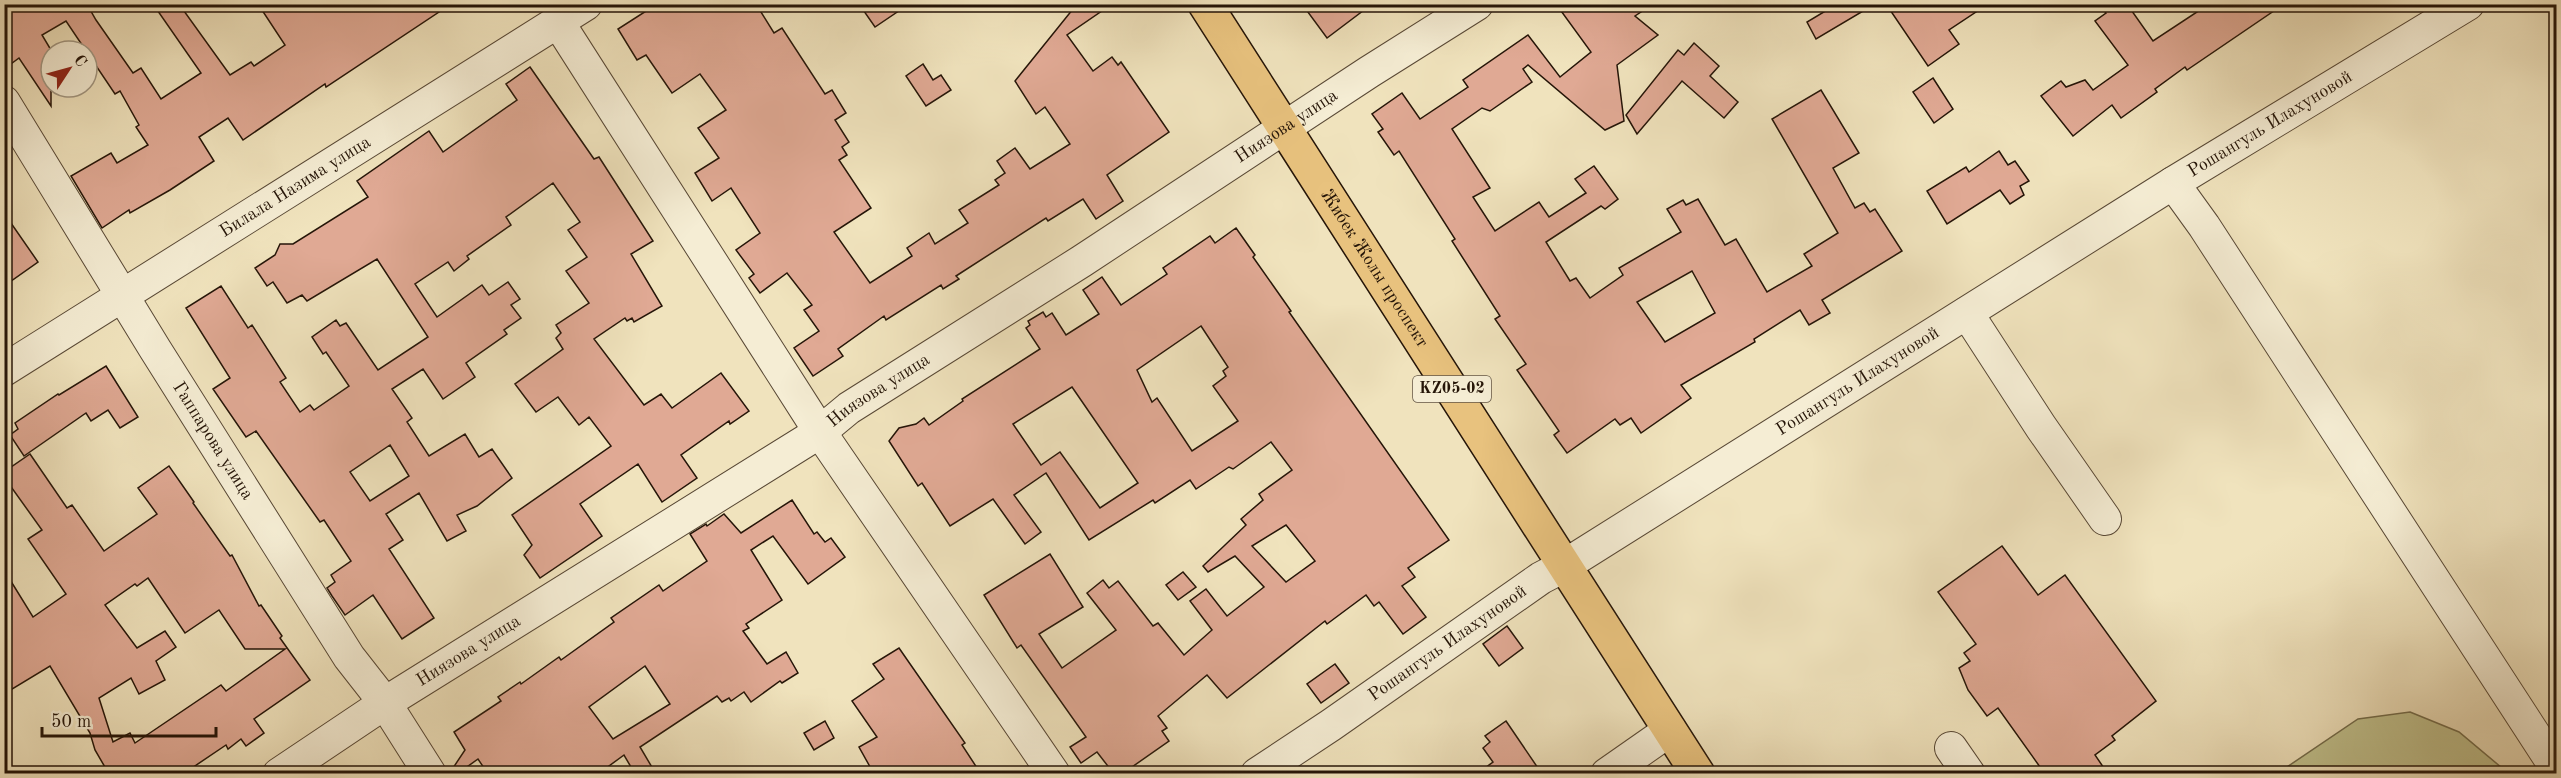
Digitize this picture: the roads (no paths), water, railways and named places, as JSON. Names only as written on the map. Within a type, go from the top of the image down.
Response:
[{"type":"highway","name":"Жибек Жолы проспект","points":[[1205,4],[1698,774]]},
{"type":"street","name":"Билала Назима улица","points":[[4,370],[586,4]]},
{"type":"street","name":"Ниязова улица","points":[[279,774],[385,703],[820,432],[849,408],[1082,261],[1477,4]]},
{"type":"street","name":"Рошангуль Илахуновой","points":[[1257,774],[1541,578],[1564,566],[2173,183],[2468,4]]},
{"type":"street","points":[[558,22],[820,432],[1054,774]]},
{"type":"street","name":"Гаппарова улица","points":[[4,102],[155,349],[349,657],[385,703],[430,774]]},
{"type":"street","points":[[2173,183],[2204,226],[2556,768]]},
{"type":"street","points":[[1967,313],[2041,427],[2105,519]]},
{"type":"street","points":[[1607,774],[1670,730]]},
{"type":"street","points":[[1951,748],[1969,774]]}]
